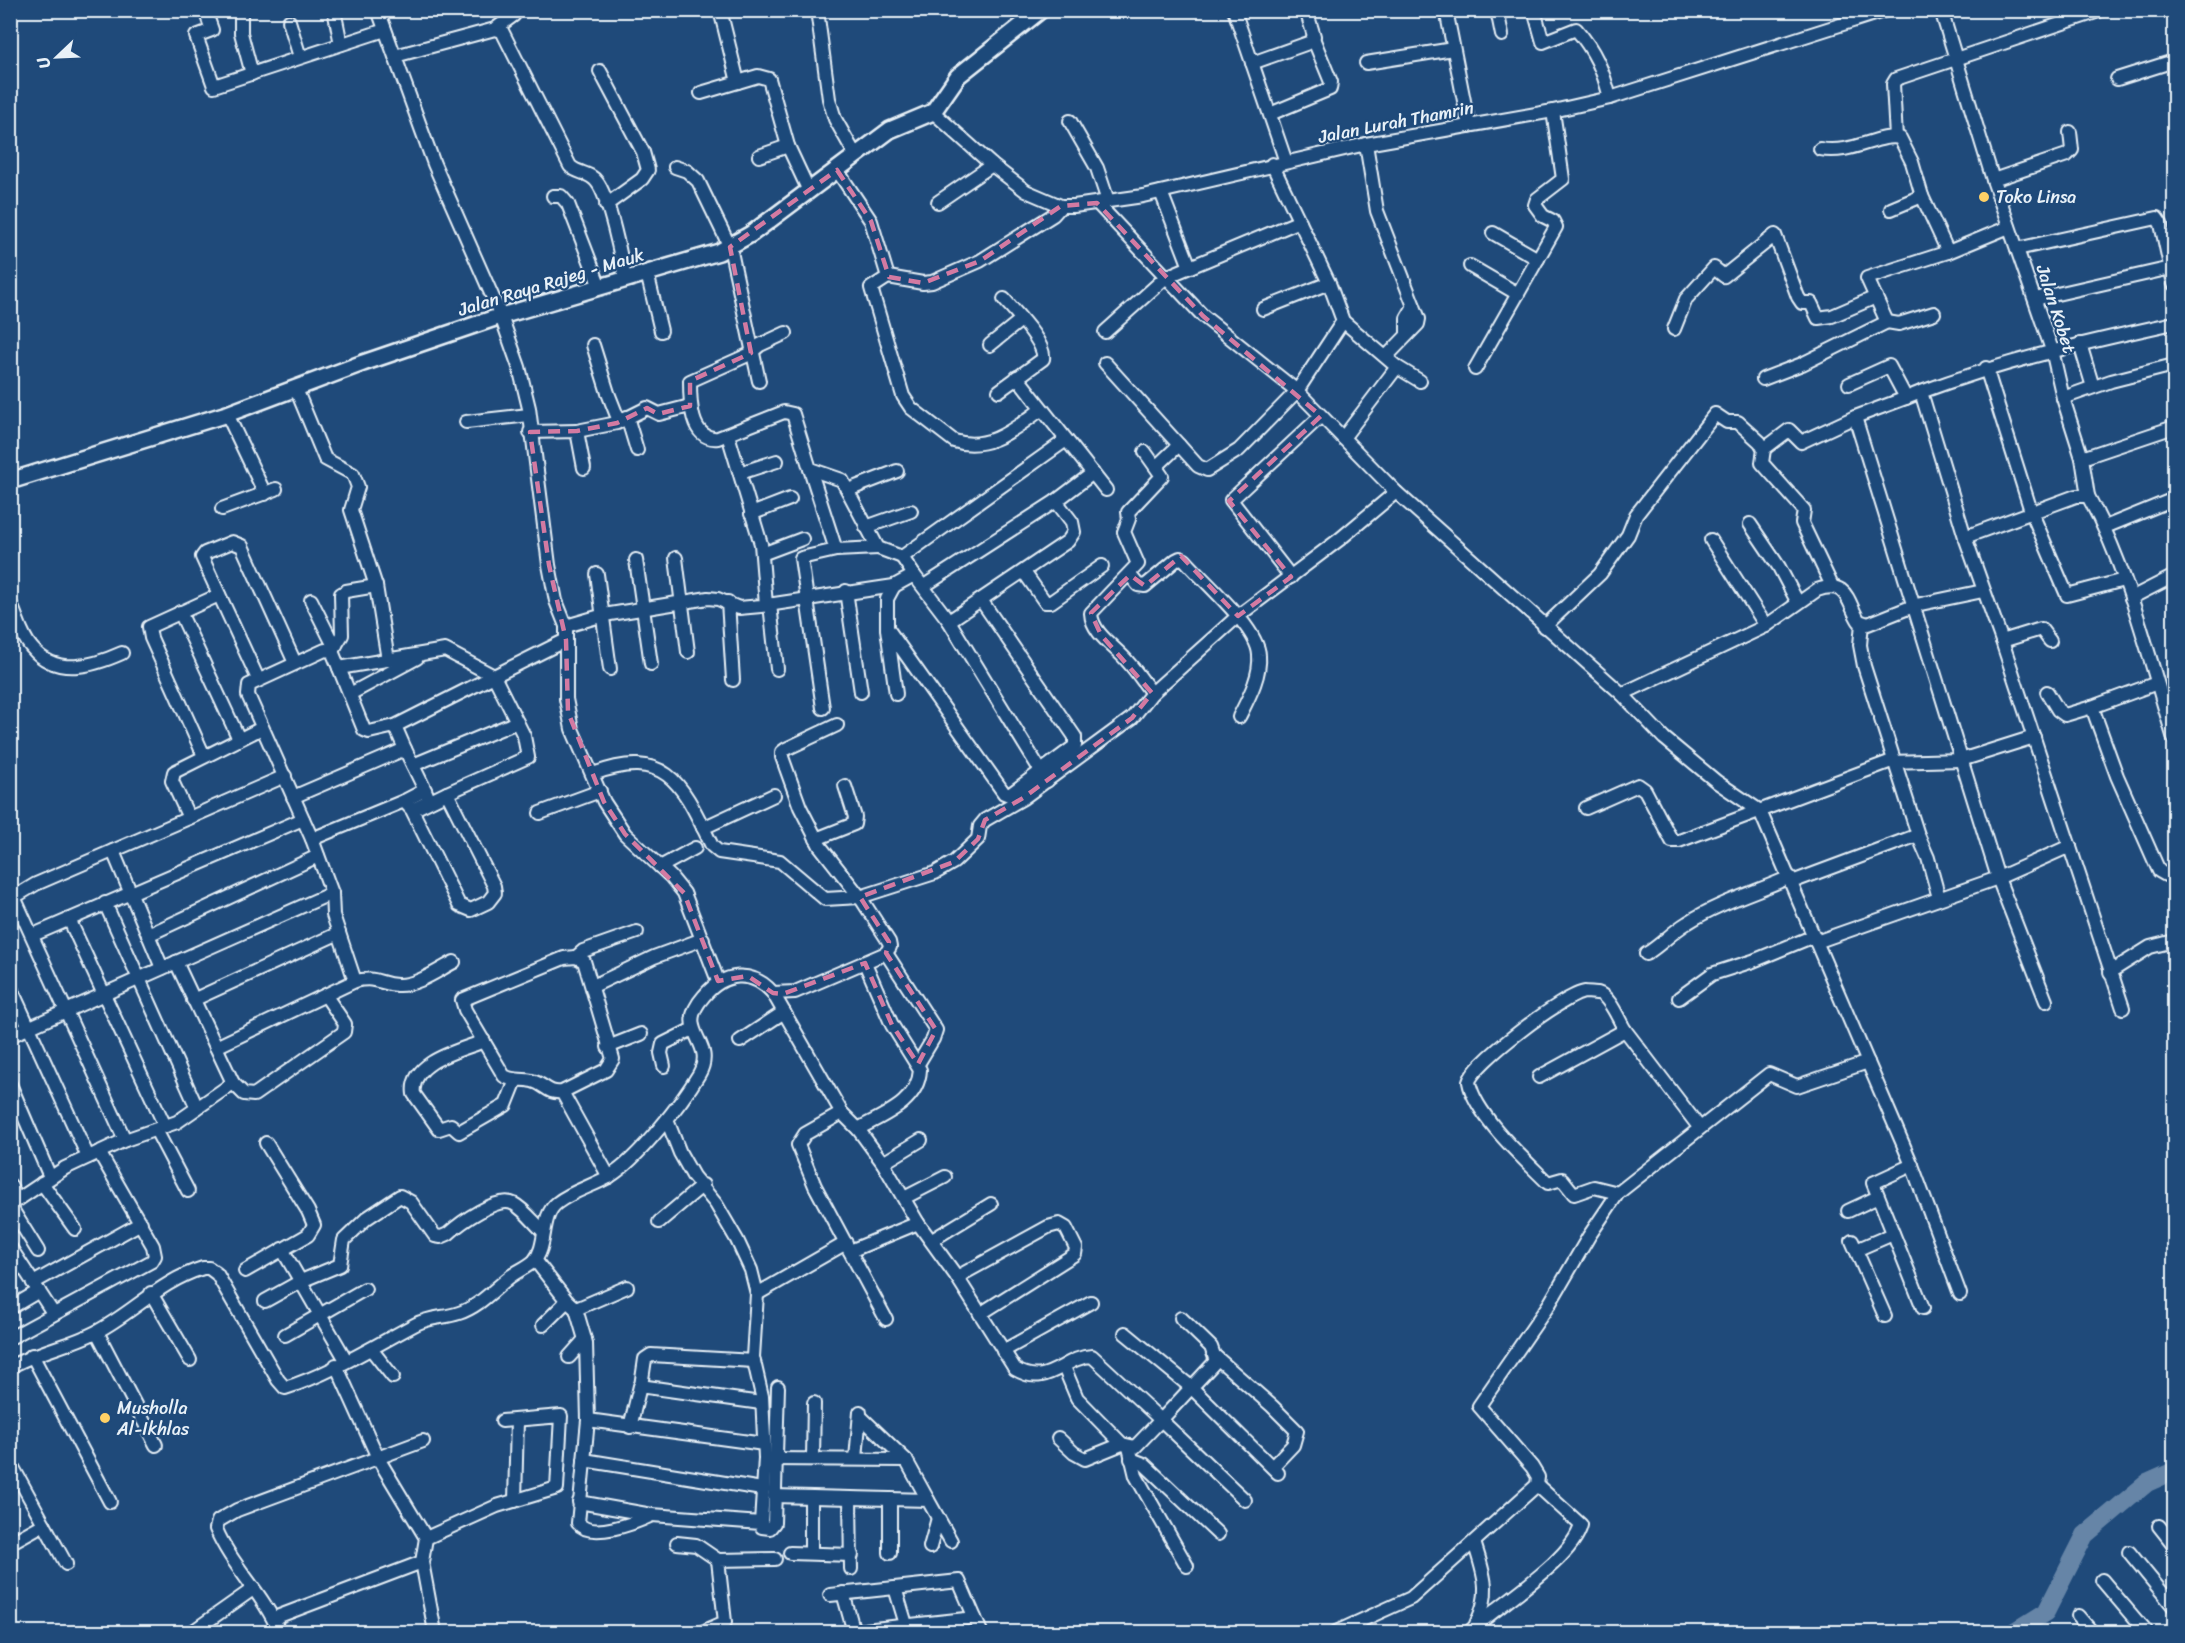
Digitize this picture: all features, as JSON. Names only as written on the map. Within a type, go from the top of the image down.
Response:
[{"type":"main road","points":[[933,112],[958,76],[1041,10]]},
{"type":"main road","name":"Jalan Raya Rajeg - Mauk","points":[[10,481],[227,414],[363,363],[501,316],[730,247],[837,171],[890,130],[933,112]]},
{"type":"street","points":[[205,10],[212,30],[196,36],[214,86],[385,30]]},
{"type":"street","points":[[241,10],[241,33],[252,74]]},
{"type":"street","points":[[334,10],[341,44]]},
{"type":"street","points":[[378,10],[434,164],[501,316],[519,367],[529,415],[549,565],[556,601],[566,626],[568,712],[572,729],[600,791],[625,834],[684,893],[718,981]]},
{"type":"street","points":[[395,56],[495,28],[514,15],[515,10]]},
{"type":"street","points":[[720,10],[738,82]]},
{"type":"street","points":[[817,10],[829,99],[835,119],[856,156]]},
{"type":"street","points":[[1234,10],[1286,162]]},
{"type":"street","points":[[1270,114],[1330,89],[1331,82],[1313,38],[1306,10]]},
{"type":"street","points":[[1446,10],[1468,126]]},
{"type":"street","points":[[1497,10],[1502,35]]},
{"type":"street","points":[[1534,10],[1543,42],[1576,29],[1593,49],[1604,74],[1610,98]]},
{"type":"street","name":"Jalan Lurah Thamrin","points":[[933,112],[992,165],[1026,191],[1061,206],[1102,202],[1161,192],[1272,164],[1366,144],[1553,111],[1610,98],[1887,10]]},
{"type":"street","name":"Jalan Kobet","points":[[1941,10],[1993,180],[2052,350],[2062,398],[2082,458],[2088,496],[2105,527],[2131,598],[2175,739]]},
{"type":"street","points":[[1948,252],[1922,196],[1906,148],[1896,137],[1894,81],[2102,10]]},
{"type":"street","points":[[288,21],[300,57]]},
{"type":"street","points":[[495,28],[505,35],[570,166],[591,176],[597,182],[620,246],[625,280]]},
{"type":"street","points":[[1252,63],[1309,43],[1313,38]]},
{"type":"street","points":[[1366,63],[1453,49]]},
{"type":"street","points":[[2117,79],[2175,61]]},
{"type":"street","points":[[600,70],[643,152],[648,170],[642,179],[606,205]]},
{"type":"street","points":[[701,93],[758,76],[769,79],[788,146],[809,191]]},
{"type":"street","points":[[1475,369],[1556,227],[1553,221],[1536,209],[1536,201],[1563,179],[1553,111]]},
{"type":"street","points":[[1070,121],[1097,168],[1102,202],[1166,277],[1203,316],[1296,391],[1396,492],[1544,627],[1622,694],[1664,738],[1717,782],[1760,811],[1912,1165],[1960,1294]]},
{"type":"street","points":[[1993,180],[2067,155],[2072,150],[2070,132]]},
{"type":"street","points":[[1820,149],[1843,151],[1896,137]]},
{"type":"street","points":[[1366,144],[1374,182],[1372,195],[1414,306],[1407,318],[1407,335],[1386,357]]},
{"type":"street","points":[[759,156],[788,146]]},
{"type":"street","points":[[1272,164],[1329,284],[1343,321],[1396,367],[1420,381]]},
{"type":"street","points":[[938,202],[992,165]]},
{"type":"street","points":[[675,167],[687,171],[698,181],[730,247],[751,353],[759,381]]},
{"type":"street","points":[[837,171],[871,221],[888,277]]},
{"type":"street","points":[[1161,192],[1190,267]]},
{"type":"street","points":[[553,196],[561,196],[568,204],[600,287]]},
{"type":"street","points":[[1891,209],[1922,196]]},
{"type":"street","points":[[1042,409],[999,439],[989,442],[954,441],[911,408],[900,390],[871,288],[888,277],[923,284],[932,282],[980,261],[1053,215],[1061,206]]},
{"type":"street","points":[[2017,249],[2157,218],[2175,284]]},
{"type":"street","points":[[1105,332],[1166,277],[1300,221]]},
{"type":"street","points":[[1887,322],[1867,278],[1948,252],[2009,227]]},
{"type":"street","points":[[1493,233],[1538,259]]},
{"type":"street","points":[[1674,329],[1686,299],[1714,268],[1724,276],[1775,235],[1797,297],[1802,303],[1811,303],[1818,318],[1832,316],[1876,297]]},
{"type":"street","points":[[1470,266],[1518,294]]},
{"type":"street","points":[[2036,299],[2171,268]]},
{"type":"street","points":[[647,273],[661,331]]},
{"type":"street","points":[[1263,309],[1329,284]]},
{"type":"street","points":[[999,391],[1043,359],[1044,354],[1040,344],[1004,300]]},
{"type":"street","points":[[1763,380],[1802,364],[1887,322],[1901,324],[1934,313]]},
{"type":"street","points":[[990,345],[1021,320]]},
{"type":"street","points":[[1105,363],[1203,470],[1213,468],[1239,450],[1296,391],[1343,321]]},
{"type":"street","points":[[1764,449],[1790,430],[1805,446],[1856,417],[1986,368],[2052,350],[2175,323]]},
{"type":"street","points":[[786,333],[760,345],[751,353],[690,381],[690,406],[700,433],[710,439],[728,435],[784,412],[791,413],[799,425],[810,469],[836,550]]},
{"type":"street","points":[[2080,344],[2093,387]]},
{"type":"street","points":[[593,345],[608,393],[637,450]]},
{"type":"street","points":[[2062,398],[2093,387],[2175,365]]},
{"type":"street","points":[[1849,384],[1889,366],[1906,398]]},
{"type":"street","points":[[1343,438],[1396,367]]},
{"type":"street","points":[[1986,368],[2031,511],[2067,595],[2124,580]]},
{"type":"street","points":[[1017,377],[1106,490]]},
{"type":"street","points":[[296,389],[325,459],[353,474],[358,487],[351,510],[376,586],[388,660]]},
{"type":"street","points":[[1921,392],[1965,537],[2002,640],[2123,1008]]},
{"type":"street","points":[[530,432],[577,431],[623,419],[647,408],[659,414],[690,406]]},
{"type":"street","points":[[222,508],[270,492],[227,414]]},
{"type":"street","points":[[1544,627],[1600,574],[1628,535],[1636,515],[1715,414],[1727,422],[1738,422],[1760,442],[1764,449],[1762,463],[1804,510],[1802,523],[1832,586],[1845,593],[1862,623],[1861,651],[1864,666],[1918,835],[1928,858],[1939,898]]},
{"type":"street","points":[[466,422],[529,415]]},
{"type":"street","points":[[1291,578],[1231,500],[1321,416]]},
{"type":"street","points":[[1856,417],[1916,605],[1998,878],[2046,1001]]},
{"type":"street","points":[[2082,458],[2175,427]]},
{"type":"street","points":[[577,431],[584,468]]},
{"type":"street","points":[[728,435],[762,554],[777,669]]},
{"type":"street","points":[[902,557],[1066,440]]},
{"type":"street","points":[[1157,466],[1179,445]]},
{"type":"street","points":[[1145,452],[1157,466],[1162,478],[1128,512],[1129,519],[1124,531],[1138,564],[1130,575],[1091,613],[1092,621],[1152,693]]},
{"type":"street","points":[[740,473],[777,461]]},
{"type":"street","points":[[810,469],[840,479],[878,548]]},
{"type":"street","points":[[848,490],[897,471]]},
{"type":"street","points":[[924,586],[1056,501],[1093,473]]},
{"type":"street","points":[[886,628],[1004,793],[1009,795],[1044,776],[1132,718],[1152,693],[1238,616],[1291,578],[1396,492]]},
{"type":"street","points":[[1965,537],[2031,511],[2076,496],[2088,496]]},
{"type":"street","points":[[751,514],[790,499]]},
{"type":"street","points":[[2105,527],[2175,499]]},
{"type":"street","points":[[949,621],[1068,541],[1074,532],[1072,522],[1056,501]]},
{"type":"street","points":[[866,527],[911,512]]},
{"type":"street","points":[[1750,524],[1779,567],[1798,603]]},
{"type":"street","points":[[762,554],[802,539]]},
{"type":"street","points":[[1711,540],[1766,626]]},
{"type":"street","points":[[258,679],[202,555],[232,542],[237,542],[242,546],[295,663]]},
{"type":"street","points":[[823,708],[801,558],[836,550],[878,548],[902,557],[924,586],[949,621],[1044,776]]},
{"type":"street","points":[[676,558],[688,652]]},
{"type":"street","points":[[1130,575],[1138,585],[1145,586],[1180,558],[1238,616],[1254,638],[1259,654],[1258,669],[1239,717]]},
{"type":"street","points":[[636,560],[651,664]]},
{"type":"street","points":[[1024,572],[1041,598],[1045,602],[1052,602],[1102,567]]},
{"type":"street","points":[[597,574],[610,669]]},
{"type":"street","points":[[566,626],[604,615],[708,598],[728,602],[739,608],[768,605],[846,591],[894,586],[914,575]]},
{"type":"street","points":[[2131,598],[2175,576]]},
{"type":"street","points":[[355,981],[333,915],[332,893],[312,839],[262,728],[247,688],[258,679],[334,648],[343,629],[340,594],[376,586]]},
{"type":"street","points":[[894,586],[887,599],[886,628],[896,694]]},
{"type":"street","points":[[1622,694],[1766,626],[1817,590],[1832,586]]},
{"type":"street","points":[[846,591],[861,692]]},
{"type":"street","points":[[1862,623],[1875,622],[1916,605],[1983,591]]},
{"type":"street","points":[[204,756],[148,630],[151,624],[219,595]]},
{"type":"street","points":[[311,600],[332,642],[339,668],[364,729],[372,731],[395,726],[566,640]]},
{"type":"street","points":[[593,774],[622,764],[637,765],[667,774],[682,787],[712,846],[719,852],[780,861],[825,899],[860,897],[935,873],[954,862],[978,839],[980,826],[985,820],[1044,776],[1075,746],[1075,737],[981,600]]},
{"type":"street","points":[[10,602],[32,648],[50,662],[74,667],[104,661],[122,653]]},
{"type":"street","points":[[728,602],[733,680]]},
{"type":"street","points":[[180,612],[239,740]]},
{"type":"street","points":[[2002,640],[2041,629],[2050,641]]},
{"type":"street","points":[[312,839],[427,796],[447,793],[528,757],[524,736],[494,676],[445,650],[339,668]]},
{"type":"street","points":[[350,694],[426,653]]},
{"type":"street","points":[[2047,692],[2058,710],[2065,715],[2157,682]]},
{"type":"street","points":[[2092,707],[2116,776],[2159,871],[2166,875],[2175,873]]},
{"type":"street","points":[[413,765],[517,722]]},
{"type":"street","points":[[773,993],[795,992],[865,963],[886,953],[890,947],[860,897],[837,870],[816,839],[800,807],[782,752],[837,725]]},
{"type":"street","points":[[395,726],[427,796]]},
{"type":"street","points":[[189,818],[172,776],[178,768],[262,728]]},
{"type":"street","points":[[1586,808],[1638,785],[1642,786],[1672,841],[1679,841],[1896,761],[1961,760],[2034,736]]},
{"type":"street","points":[[293,797],[405,749]]},
{"type":"street","points":[[124,1140],[13,892],[285,776]]},
{"type":"street","points":[[816,839],[854,824],[855,817],[844,786]]},
{"type":"street","points":[[540,813],[600,791]]},
{"type":"street","points":[[408,805],[455,900],[466,910],[476,908],[492,897],[494,886],[447,793]]},
{"type":"street","points":[[703,828],[774,795]]},
{"type":"street","points":[[33,935],[303,819]]},
{"type":"street","points":[[1646,954],[1661,945],[1684,924],[1707,911],[1918,835]]},
{"type":"street","points":[[1679,998],[1712,974],[1998,878],[2070,846]]},
{"type":"street","points":[[660,867],[695,848]]},
{"type":"street","points":[[113,851],[162,968]]},
{"type":"street","points":[[148,935],[318,856]]},
{"type":"street","points":[[10,1036],[332,893]]},
{"type":"street","points":[[105,903],[197,1108]]},
{"type":"street","points":[[69,919],[188,1191]]},
{"type":"street","points":[[576,957],[587,965],[612,1059],[611,1065],[562,1092],[549,1092],[530,1080],[516,1080],[504,1076],[465,1010],[462,999],[564,958],[576,957],[583,951],[637,932]]},
{"type":"street","points":[[193,1000],[339,933]]},
{"type":"street","points":[[593,986],[654,957],[703,939]]},
{"type":"street","points":[[2110,972],[2150,947],[2175,941]]},
{"type":"street","points":[[886,953],[936,1030],[918,1064]]},
{"type":"street","points":[[176,962],[233,1083],[244,1094],[254,1095],[344,1032],[345,1024],[326,996]]},
{"type":"street","points":[[216,1047],[355,981],[373,978],[393,984],[404,984],[454,962]]},
{"type":"street","points":[[858,1129],[907,1100],[917,1085],[920,1070],[892,1025],[865,963]]},
{"type":"street","points":[[10,1367],[32,1355],[96,1332],[151,1293],[197,1270],[209,1268],[222,1282],[284,1387],[298,1383],[371,1349],[430,1318],[459,1313],[479,1303],[535,1260],[549,1214],[557,1203],[609,1177],[627,1164],[667,1120],[702,1066],[704,1050],[691,1022],[695,1007],[718,981],[747,976],[765,984],[773,993],[842,1113],[858,1129],[884,1163],[918,1223],[957,1277],[1015,1369],[1024,1375],[1037,1377],[1089,1356],[1096,1358],[1245,1500]]},
{"type":"street","points":[[10,986],[93,1154],[141,1223],[156,1256],[152,1261],[10,1338]]},
{"type":"street","points":[[1617,1193],[1594,1187],[1577,1195],[1562,1179],[1548,1183],[1490,1120],[1472,1095],[1469,1082],[1476,1071],[1522,1028],[1584,992],[1597,993],[1604,997],[1625,1030],[1699,1126]]},
{"type":"street","points":[[740,1041],[784,1012]]},
{"type":"street","points":[[664,1066],[661,1053],[663,1044],[693,1029]]},
{"type":"street","points":[[1539,1077],[1625,1030]]},
{"type":"street","points":[[608,1047],[641,1034]]},
{"type":"street","points":[[484,1041],[431,1062],[420,1073],[413,1088],[414,1094],[437,1127],[440,1130],[451,1125],[459,1132],[478,1122],[506,1105],[516,1080]]},
{"type":"street","points":[[1336,1632],[1411,1598],[1537,1485],[1538,1477],[1532,1467],[1479,1406],[1550,1303],[1588,1236],[1617,1193],[1699,1126],[1769,1074],[1797,1086],[1868,1062]]},
{"type":"street","points":[[13,1204],[46,1180],[93,1154],[124,1140],[161,1128],[197,1108],[233,1083]]},
{"type":"street","points":[[10,1084],[46,1180],[75,1229]]},
{"type":"street","points":[[562,1092],[609,1177]]},
{"type":"street","points":[[842,1113],[805,1134],[798,1145],[815,1186],[886,1318]]},
{"type":"street","points":[[579,1502],[652,1515],[761,1523],[770,1528],[774,1523],[770,1459],[764,1444],[761,1403],[754,1361],[753,1333],[757,1294],[751,1270],[737,1240],[680,1153],[667,1120]]},
{"type":"street","points":[[884,1163],[921,1140]]},
{"type":"street","points":[[245,1271],[309,1235],[314,1225],[308,1211],[266,1143]]},
{"type":"street","points":[[1912,1165],[1873,1183],[1923,1308]]},
{"type":"street","points":[[904,1198],[945,1177]]},
{"type":"street","points":[[10,1185],[13,1204],[38,1251]]},
{"type":"street","points":[[659,1222],[702,1185]]},
{"type":"street","points":[[265,1301],[301,1281],[341,1264],[343,1243],[349,1235],[366,1218],[400,1196],[411,1202],[435,1236],[448,1234],[495,1203],[506,1201],[515,1204],[544,1232]]},
{"type":"street","points":[[1848,1211],[1878,1197]]},
{"type":"street","points":[[932,1240],[991,1204]]},
{"type":"street","points":[[10,1308],[36,1287],[141,1223]]},
{"type":"street","points":[[757,1294],[848,1247],[918,1223]]},
{"type":"street","points":[[957,1277],[1048,1227],[1059,1224],[1066,1228],[1076,1248],[1075,1254],[980,1314]]},
{"type":"street","points":[[1885,1316],[1854,1245],[1893,1234]]},
{"type":"street","points":[[10,1247],[53,1313]]},
{"type":"street","points":[[282,1249],[321,1315],[379,1460],[426,1538],[422,1562],[435,1632]]},
{"type":"street","points":[[535,1260],[572,1305],[585,1339],[588,1420],[577,1522],[587,1530],[630,1525],[652,1515]]},
{"type":"street","points":[[543,1325],[572,1305],[627,1287]]},
{"type":"street","points":[[285,1335],[365,1289]]},
{"type":"street","points":[[151,1293],[190,1360]]},
{"type":"street","points":[[1002,1351],[1091,1302]]},
{"type":"street","points":[[1125,1333],[1192,1388],[1275,1469],[1293,1445],[1297,1431],[1216,1357],[1211,1347],[1181,1318]]},
{"type":"street","points":[[96,1332],[156,1445]]},
{"type":"street","points":[[568,1357],[585,1339]]},
{"type":"street","points":[[371,1349],[393,1377]]},
{"type":"street","points":[[630,1427],[641,1386],[645,1359],[651,1354],[754,1361]]},
{"type":"street","points":[[32,1355],[110,1502]]},
{"type":"street","points":[[1058,1438],[1085,1460],[1135,1447],[1215,1364],[1216,1357]]},
{"type":"street","points":[[1064,1367],[1077,1398],[1128,1450],[1218,1534]]},
{"type":"street","points":[[641,1386],[761,1403]]},
{"type":"street","points":[[761,1523],[762,1489],[770,1459],[778,1387]]},
{"type":"street","points":[[813,1458],[814,1403]]},
{"type":"street","points":[[856,1459],[860,1413],[906,1460],[951,1541]]},
{"type":"street","points":[[426,1538],[515,1501],[557,1488],[561,1416],[502,1421]]},
{"type":"street","points":[[515,1501],[517,1420]]},
{"type":"street","points":[[588,1420],[764,1444]]},
{"type":"street","points":[[279,1632],[274,1618],[228,1553],[216,1529],[218,1521],[287,1491],[379,1460],[423,1441]]},
{"type":"street","points":[[1128,1450],[1144,1492],[1187,1566]]},
{"type":"street","points":[[770,1459],[906,1460]]},
{"type":"street","points":[[584,1460],[762,1489]]},
{"type":"street","points":[[10,1462],[66,1564]]},
{"type":"street","points":[[1471,1630],[1566,1551],[1579,1532],[1581,1525],[1537,1485]]},
{"type":"street","points":[[774,1496],[928,1500]]},
{"type":"street","points":[[811,1497],[811,1553]]},
{"type":"street","points":[[850,1498],[851,1569]]},
{"type":"street","points":[[890,1499],[890,1553]]},
{"type":"street","points":[[930,1547],[938,1518]]},
{"type":"street","points":[[10,1543],[44,1524]]},
{"type":"street","points":[[2159,1527],[2175,1545]]},
{"type":"street","points":[[1471,1630],[1484,1608],[1487,1591],[1474,1542]]},
{"type":"street","points":[[677,1543],[696,1545],[718,1560],[775,1559]]},
{"type":"street","points":[[2129,1552],[2175,1607]]},
{"type":"street","points":[[790,1553],[852,1555]]},
{"type":"street","points":[[702,1632],[725,1621],[718,1560]]},
{"type":"street","points":[[274,1618],[422,1562]]},
{"type":"street","points":[[2102,1580],[2146,1632]]},
{"type":"street","points":[[975,1618],[908,1629],[850,1632],[837,1594],[959,1581],[975,1618],[981,1632]]},
{"type":"street","points":[[895,1588],[908,1629]]},
{"type":"street","points":[[192,1632],[253,1589]]},
{"type":"street","points":[[2078,1616],[2092,1632]]},
{"type":"highlighted area","points":[[837,170],[871,221],[889,277],[923,283],[980,261],[1061,206],[1097,203],[1203,316],[1321,416],[1229,501],[1291,577],[1238,616],[1181,556],[1145,586],[1130,575],[1091,613],[1101,635],[1152,693],[1132,718],[1023,798],[985,820],[978,839],[954,862],[860,897],[889,942],[886,953],[936,1030],[918,1064],[892,1025],[865,963],[783,994],[773,993],[748,976],[718,981],[684,893],[625,834],[604,802],[568,712],[566,640],[549,565],[530,432],[577,431],[617,423],[647,408],[658,414],[690,406],[690,381],[751,353],[730,247]]},
{"type":"waterway","points":[[2014,1632],[2046,1612],[2085,1535],[2147,1483],[2174,1471]]},
{"type":"place","name":"Toko Linsa","points":[[1984,197]]},
{"type":"place","name":"Musholla Al-Ikhlas","points":[[105,1418]]}]
